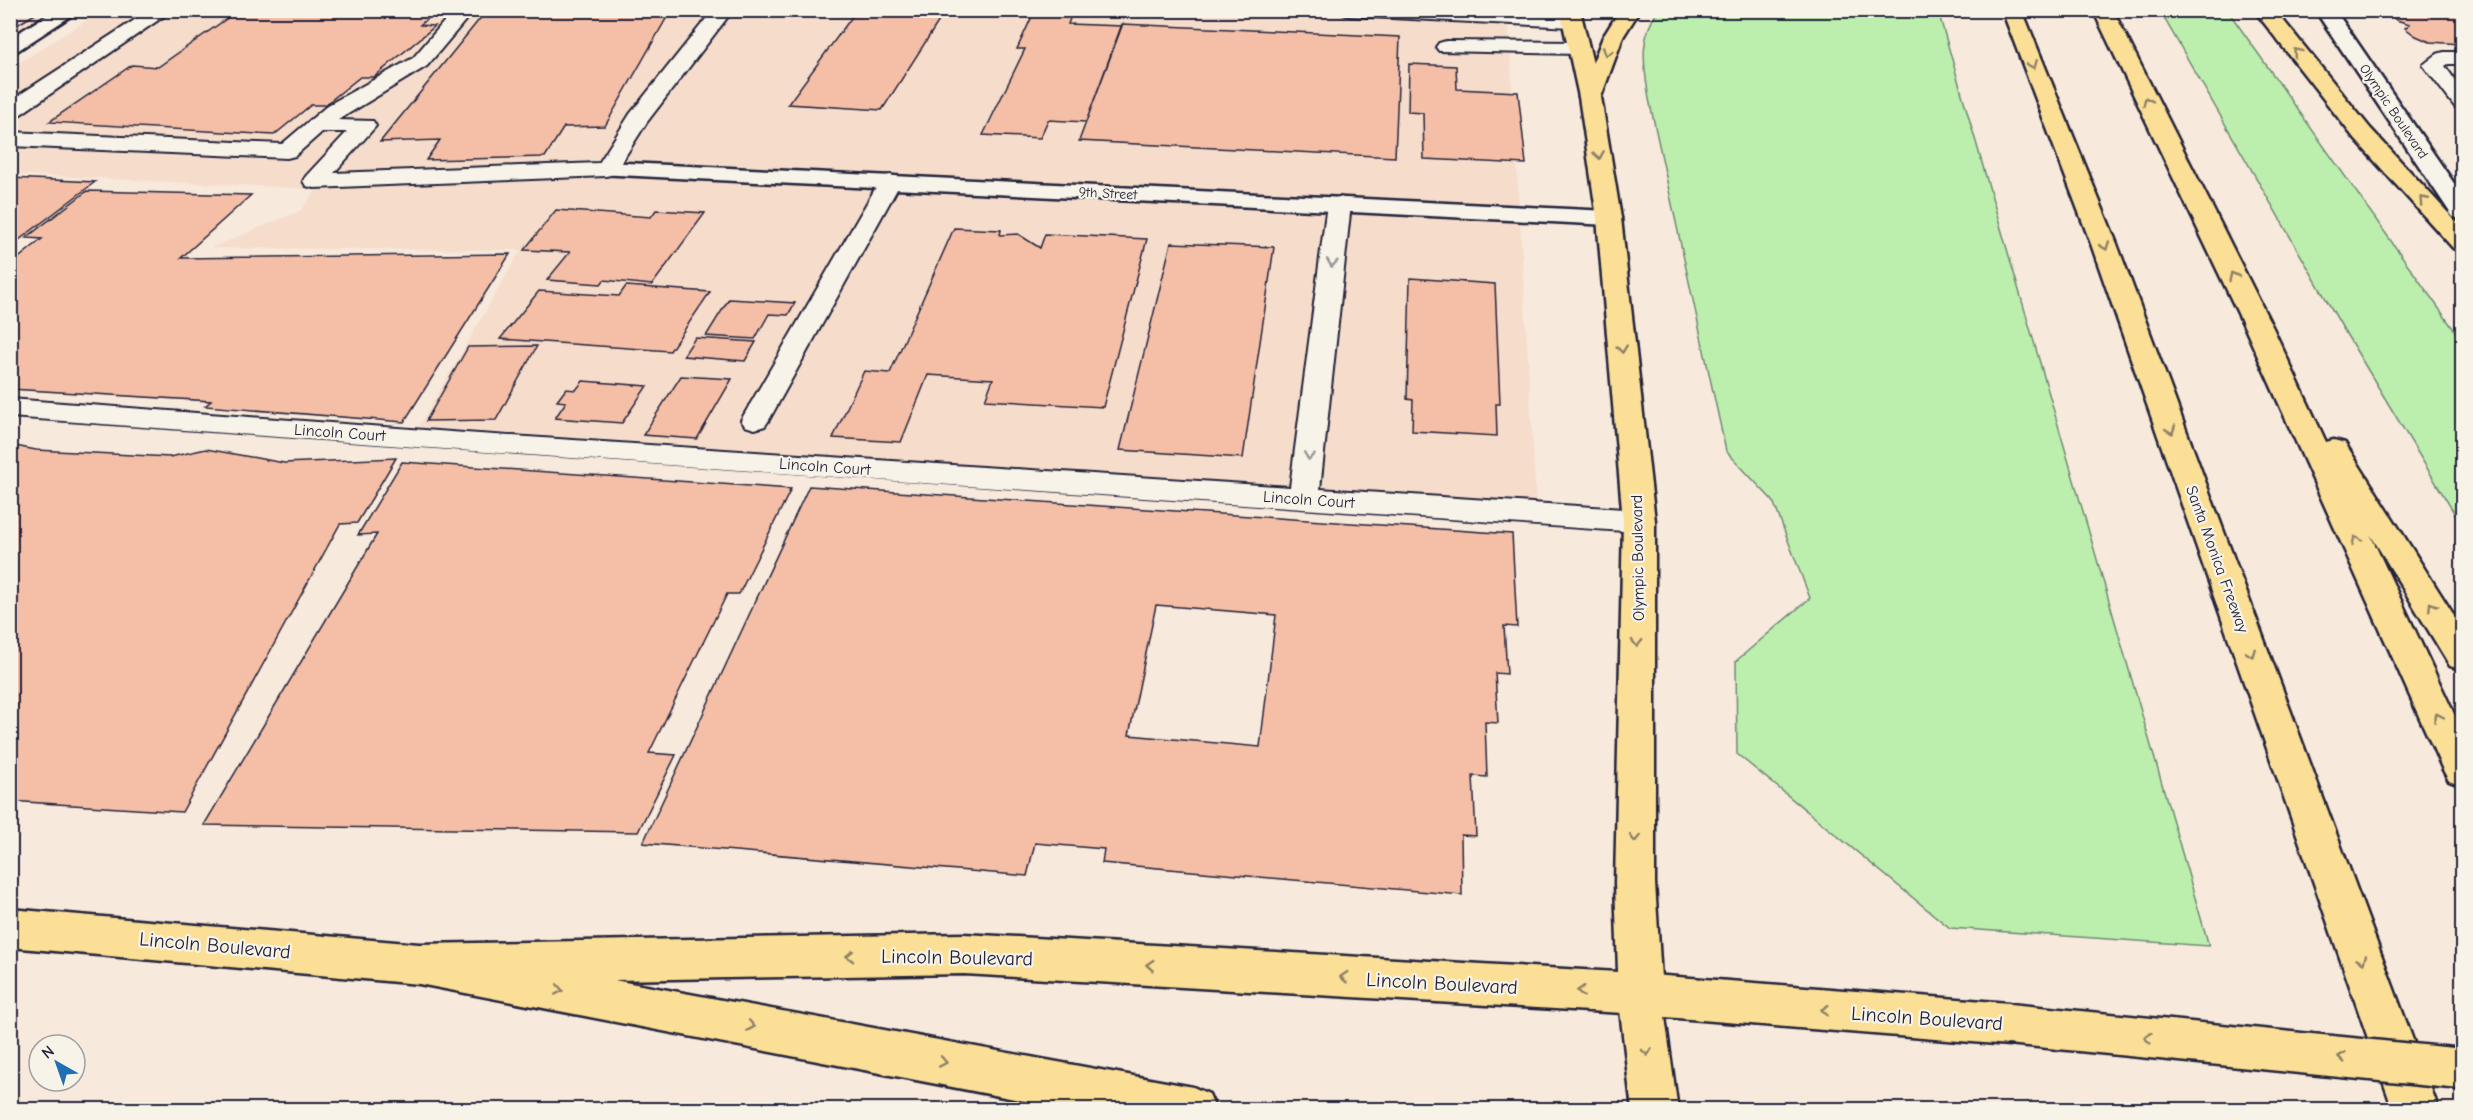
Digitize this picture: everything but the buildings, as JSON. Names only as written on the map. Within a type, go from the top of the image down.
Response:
[{"type":"main road","points":[[1590,97],[1613,37],[1630,10]]},
{"type":"main road","name":"Santa Monica Freeway","points":[[2012,10],[2104,244],[2416,1110]]},
{"type":"main road","points":[[2103,10],[2259,328],[2463,770]]},
{"type":"main road","points":[[2264,10],[2362,133],[2463,243]]},
{"type":"main road","name":"Olympic Boulevard","points":[[1570,16],[1590,97],[1609,218],[1639,521],[1635,883],[1640,994],[1655,1110]]},
{"type":"main road","points":[[2259,328],[2463,656]]},
{"type":"main road","name":"Lincoln Boulevard","points":[[10,928],[419,964],[964,954],[1640,994],[2009,1024],[2463,1069]]},
{"type":"main road","name":"Lincoln Boulevard","points":[[419,964],[1066,1097],[1192,1110]]},
{"type":"street","points":[[10,47],[70,10]]},
{"type":"street","name":"Olympic Boulevard","points":[[2325,10],[2463,212]]},
{"type":"street","name":"9th Street","points":[[606,169],[1609,218]]},
{"type":"lane","points":[[10,111],[164,10]]},
{"type":"lane","points":[[10,139],[287,151],[336,110],[420,62],[465,10]]},
{"type":"lane","points":[[1350,10],[1570,16]]},
{"type":"lane","points":[[317,126],[365,126],[315,181],[606,169],[638,120],[720,14]]},
{"type":"lane","points":[[1446,47],[1579,48]]},
{"type":"lane","points":[[2463,58],[2444,58],[2433,65],[2463,103]]},
{"type":"lane","points":[[755,420],[890,182]]},
{"type":"lane","points":[[1304,499],[1339,204]]},
{"type":"lane","name":"Lincoln Court","points":[[10,408],[477,443],[1639,521]]},
{"type":"shaded area","points":[[11,10],[53,10],[53,11],[11,37]]},
{"type":"shaded area","points":[[102,11],[1508,11],[1536,503],[419,427],[521,250],[211,248],[300,211],[317,189],[11,174],[11,68]]},
{"type":"green space","points":[[1658,11],[1938,11],[2209,946],[1950,928],[1737,754],[1736,661],[1810,598],[1773,501],[1726,451],[1647,87],[1644,64],[1645,42],[1647,32]]},
{"type":"green space","points":[[2160,11],[2228,11],[2462,341],[2462,526],[2345,332]]},
{"type":"tram line","points":[[10,17],[22,10]]},
{"type":"tram line","points":[[10,29],[42,10]]}]
